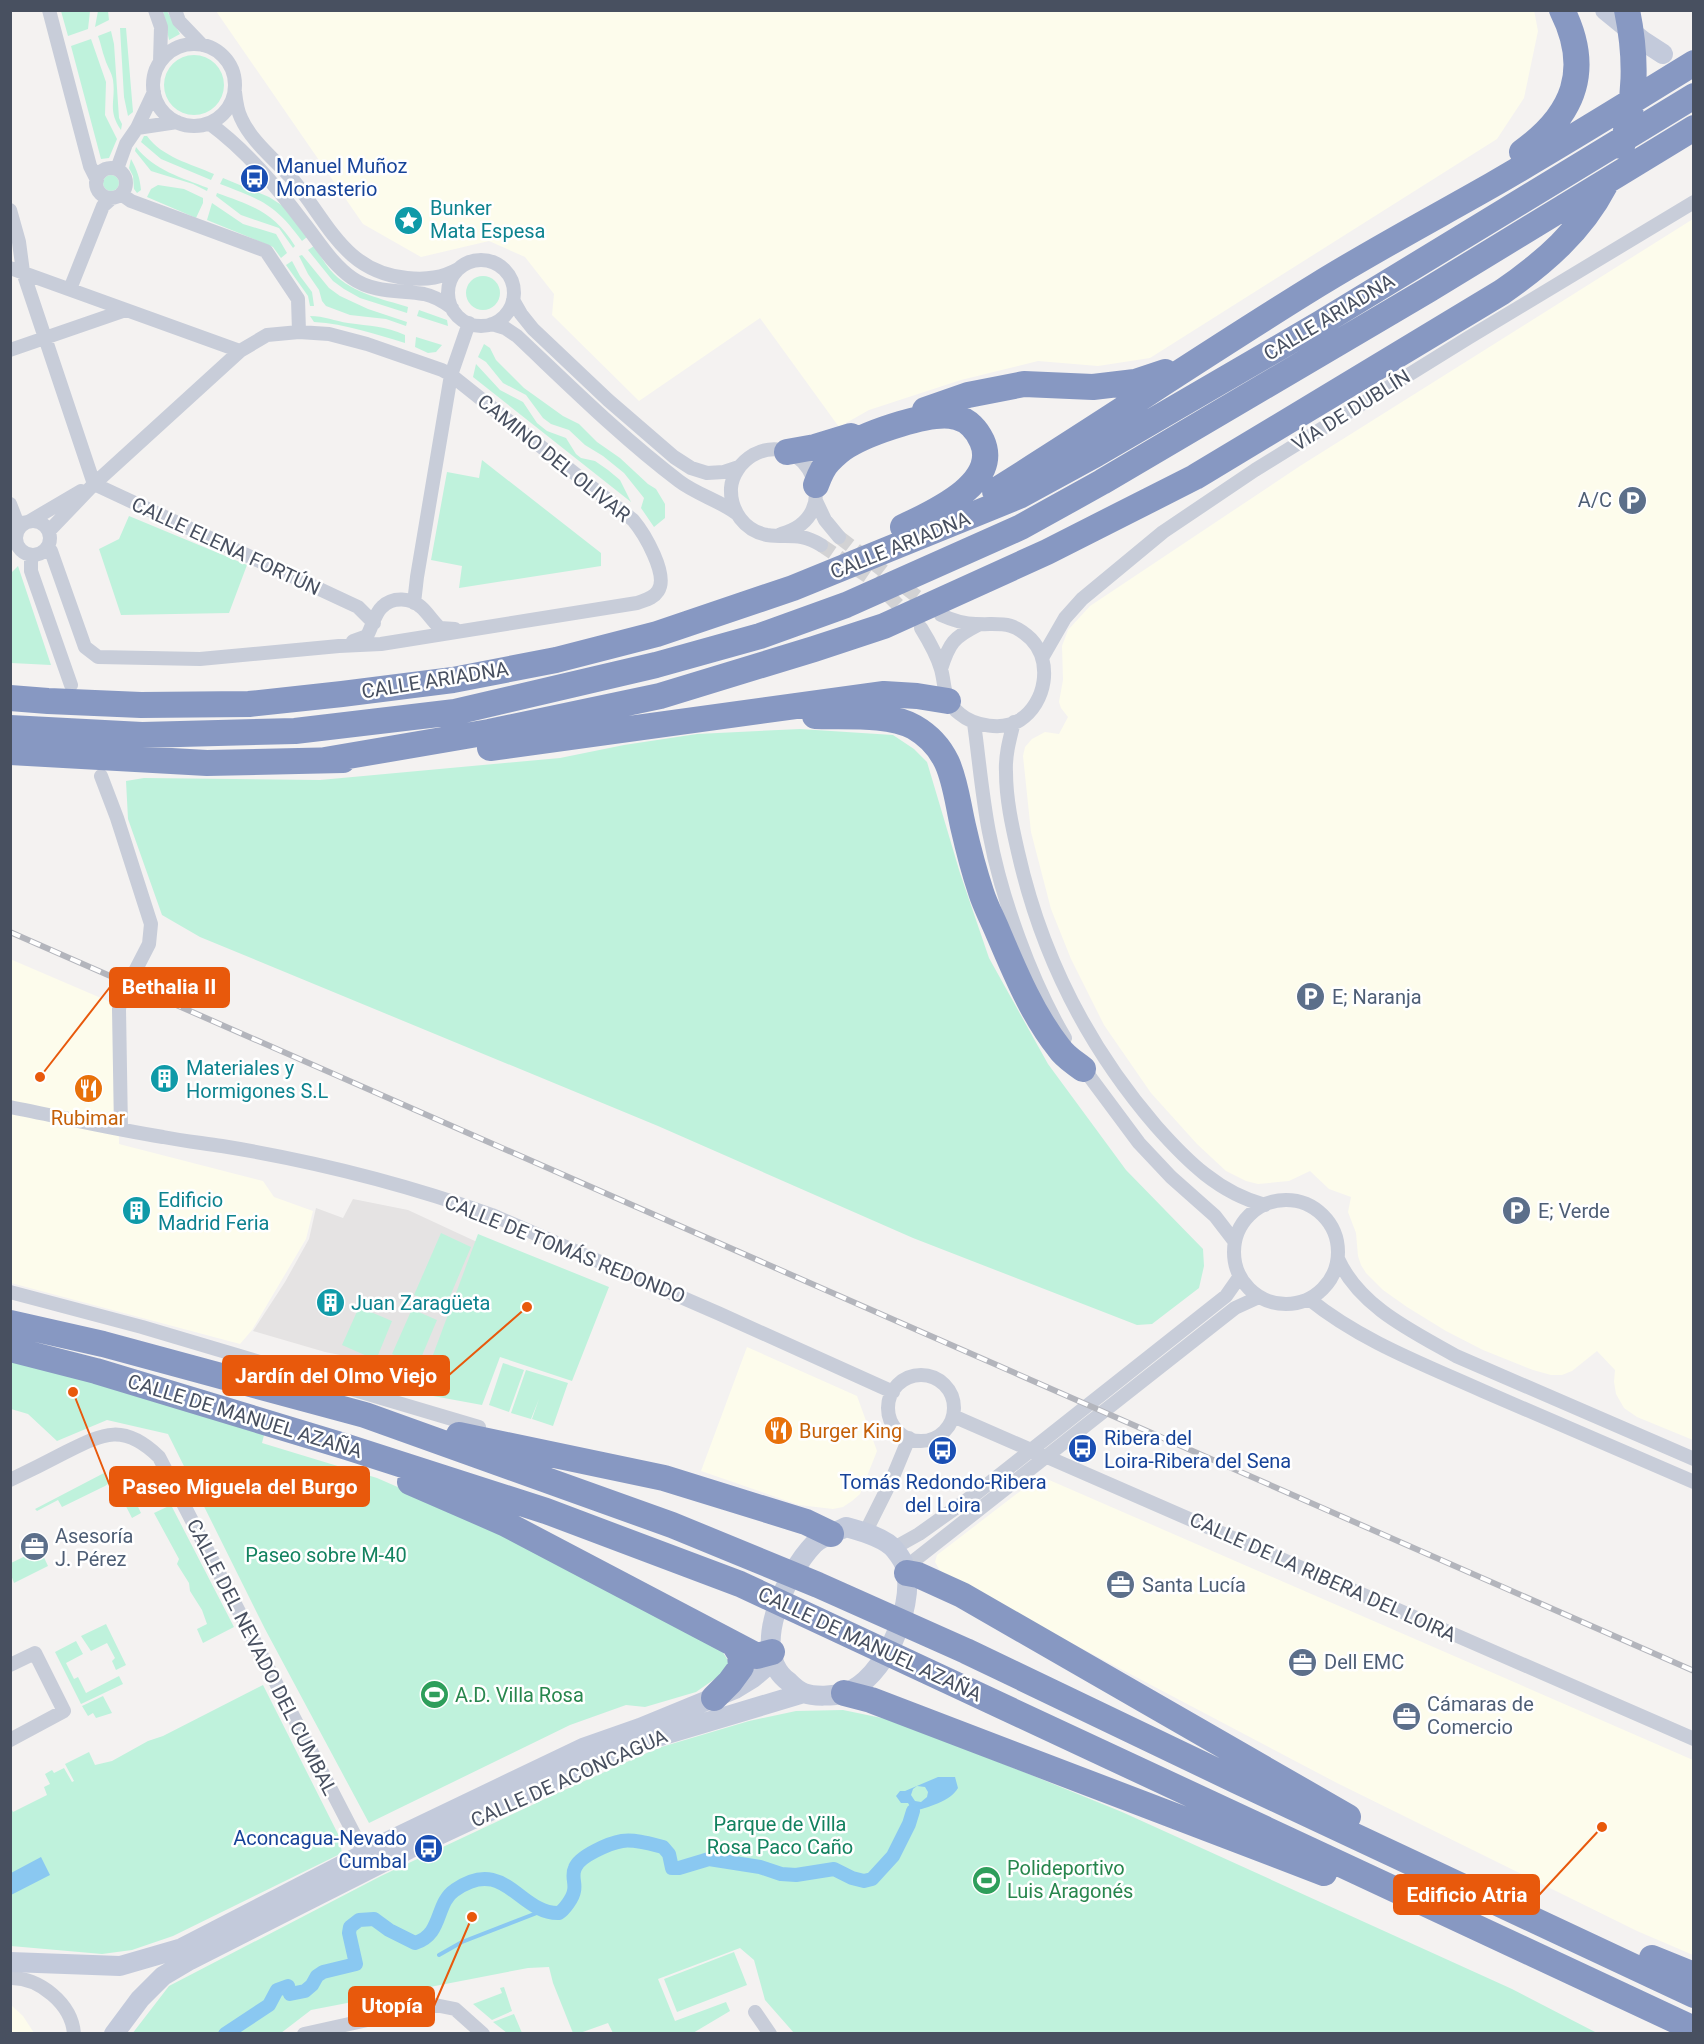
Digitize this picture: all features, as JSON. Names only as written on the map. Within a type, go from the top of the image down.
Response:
[{"type":"highway","points":[[1377,249],[1529,147],[1559,118],[1574,89],[1576,70],[1570,31],[1562,10]]},
{"type":"highway","points":[[325,760],[489,732],[660,696],[814,649],[884,626],[1047,552],[1195,477],[1502,292],[1531,272],[1579,227],[1604,188],[1616,163],[1627,130],[1634,89],[1634,70],[1626,10]]},
{"type":"highway","points":[[928,532],[1072,443],[1214,349],[1377,249],[1494,184],[1694,63]]},
{"type":"highway","name":"CALLE ARIADNA","points":[[10,698],[141,705],[249,704],[453,680],[556,660],[657,634],[793,588],[928,532],[983,512],[1019,496],[1096,454],[1321,323],[1694,96]]},
{"type":"highway","name":"CALLE ARIADNA","points":[[10,728],[142,735],[296,731],[455,712],[656,665],[760,636],[846,605],[1021,527],[1102,482],[1438,284],[1694,128]]},
{"type":"highway","points":[[787,452],[842,439],[968,395],[1024,384],[1093,387],[1135,382],[1167,371],[1214,349]]},
{"type":"highway","points":[[657,634],[800,574],[927,515],[970,487],[978,478],[985,459],[984,448],[976,430],[966,420],[945,415],[919,418],[846,447],[823,469],[816,493]]},
{"type":"highway","points":[[10,752],[207,763],[398,760],[884,694],[948,701]]},
{"type":"highway","points":[[734,715],[882,718],[913,727],[935,744],[951,769],[963,828],[982,895],[1008,954],[1044,1027],[1067,1057],[1083,1069]]},
{"type":"highway","name":"CALLE DE MANUEL AZAÑA","points":[[10,1323],[103,1344],[365,1415],[672,1525],[818,1585],[966,1651],[1245,1785],[1694,1995]]},
{"type":"highway","name":"CALLE DE MANUEL AZAÑA","points":[[10,1349],[96,1371],[347,1447],[546,1511],[740,1584],[1694,2029]]},
{"type":"highway","points":[[365,1415],[663,1478],[806,1522],[823,1538]]},
{"type":"highway","points":[[347,1447],[403,1479],[504,1523],[757,1656],[772,1652]]},
{"type":"highway","points":[[906,1574],[918,1575],[962,1595],[1501,1905],[1621,1945],[1694,1975]]},
{"type":"highway","points":[[714,1698],[741,1667],[740,1654],[734,1644]]},
{"type":"highway","points":[[852,1688],[871,1700],[1342,1879],[1433,1906],[1664,2034]]},
{"type":"main road","points":[[1605,10],[1663,54]]},
{"type":"main road","points":[[846,1527],[866,1532],[894,1548],[906,1574],[905,1610],[895,1638],[879,1665],[852,1688],[825,1695],[804,1693],[786,1680],[772,1652],[773,1620],[784,1588],[797,1566],[823,1538],[846,1527]]},
{"type":"main road","name":"CALLE DE ACONCAGUA","points":[[114,2034],[140,1999],[163,1976],[368,1861],[583,1748],[735,1689],[753,1678],[772,1652]]},
{"type":"main road","name":"CALLE DE ACONCAGUA","points":[[10,1962],[120,1966],[182,1948],[368,1861],[409,1849],[644,1741],[804,1693]]},
{"type":"street","points":[[48,10],[90,166],[107,194],[266,251],[298,298],[299,332]]},
{"type":"street","points":[[117,169],[126,144],[137,128],[154,92],[160,62],[161,27],[155,10]]},
{"type":"street","points":[[175,10],[180,21],[202,45]]},
{"type":"street","points":[[160,62],[179,47],[190,45],[202,45],[214,49],[228,62],[235,79],[238,111],[244,124],[257,142],[293,180],[343,248],[356,261],[384,274],[415,279],[442,277],[470,262],[481,260],[499,265],[512,280],[513,300],[521,314],[538,333],[608,400],[674,457],[691,468],[707,473],[724,472],[739,467]]},
{"type":"street","points":[[154,92],[162,110],[177,122]]},
{"type":"street","points":[[137,128],[177,122],[195,126],[209,123],[221,116],[230,105],[235,92]]},
{"type":"street","points":[[209,123],[245,153],[284,197],[334,262],[353,279],[376,288],[424,294],[443,302],[460,318],[479,326],[492,324],[505,316],[513,300]]},
{"type":"street","points":[[70,289],[107,194],[104,170],[117,169],[126,180],[124,190],[107,194]]},
{"type":"street","name":"VÍA DE DUBLÍN","points":[[1042,658],[1065,618],[1082,599],[1163,532],[1255,470],[1694,202]]},
{"type":"street","points":[[10,210],[19,242],[17,270],[44,339],[94,484]]},
{"type":"street","points":[[452,308],[449,288],[460,268]]},
{"type":"street","points":[[17,270],[240,351]]},
{"type":"street","points":[[10,350],[126,310]]},
{"type":"street","points":[[469,323],[451,375],[417,577],[418,605],[440,628],[469,630]]},
{"type":"street","points":[[492,324],[505,328],[517,336],[604,419],[680,482],[722,502],[748,527],[757,532],[772,535],[791,532],[805,522],[813,508],[816,493]]},
{"type":"street","name":"CAMINO DEL OLIVAR","points":[[94,484],[240,351],[267,335],[299,332],[329,334],[408,357],[451,375],[633,520],[643,533],[656,562],[661,582],[659,591],[650,598],[637,603],[469,630]]},
{"type":"street","points":[[736,513],[731,496],[732,485],[739,467],[759,453],[774,450],[787,452],[799,458],[808,467],[825,520],[839,537]]},
{"type":"street","points":[[20,529],[38,515],[94,484]]},
{"type":"street","points":[[49,531],[94,484]]},
{"type":"street","name":"CALLE ELENA FORTÚN","points":[[94,484],[358,607],[381,611],[400,599],[418,605]]},
{"type":"street","points":[[10,504],[20,529],[17,545],[31,571],[72,685]]},
{"type":"street","points":[[20,529],[42,523],[49,531],[51,540],[48,548],[40,554],[22,555]]},
{"type":"street","points":[[781,534],[807,538],[821,545]]},
{"type":"street","points":[[48,548],[85,647],[98,657],[200,659],[381,644],[469,630]]},
{"type":"street","points":[[339,646],[367,636],[381,611],[417,577]]},
{"type":"street","points":[[921,628],[931,643],[941,669],[942,686],[948,701],[959,714],[974,723],[1001,726],[1020,720],[1030,710],[1043,687],[1045,672],[1042,658],[1033,641],[1017,628],[998,623],[965,624],[941,615]]},
{"type":"street","points":[[941,669],[947,650],[960,634],[978,625]]},
{"type":"street","points":[[1014,722],[1005,769],[1014,836],[1037,918],[1058,973],[1075,1009],[1118,1077],[1169,1141],[1206,1177],[1247,1201],[1264,1205]]},
{"type":"street","points":[[974,723],[989,832],[998,874],[1027,957],[1062,1033],[1083,1069],[1139,1143],[1171,1177],[1215,1216],[1235,1242]]},
{"type":"street","points":[[101,776],[152,924],[149,944],[131,979]]},
{"type":"street","points":[[121,1129],[119,1009],[122,1000]]},
{"type":"street","name":"CALLE DE TOMÁS REDONDO","points":[[10,1107],[162,1137],[224,1146],[342,1171],[397,1184],[461,1204],[492,1215],[710,1309],[892,1392]]},
{"type":"street","points":[[1288,1200],[1314,1207],[1325,1216],[1335,1232],[1338,1241],[1338,1259],[1335,1272],[1329,1283],[1310,1299],[1300,1303],[1279,1304],[1259,1297],[1248,1288],[1240,1276],[1236,1265],[1235,1242],[1242,1224],[1264,1205],[1288,1200]]},
{"type":"street","points":[[1338,1259],[1346,1275],[1362,1295],[1422,1337],[1456,1356],[1694,1459]]},
{"type":"street","points":[[906,1574],[983,1497],[1221,1301],[1240,1276]]},
{"type":"street","points":[[10,1292],[142,1327],[462,1423],[663,1478]]},
{"type":"street","points":[[894,1548],[983,1497],[1229,1313],[1259,1297]]},
{"type":"street","points":[[1310,1299],[1332,1317],[1376,1343],[1421,1365],[1694,1482]]},
{"type":"street","points":[[915,1376],[934,1378],[948,1389],[952,1398],[953,1416],[950,1425],[936,1437],[927,1440],[909,1438],[894,1427],[890,1419],[888,1410],[892,1392],[906,1379],[915,1376]]},
{"type":"street","points":[[1477,1388],[1501,1389],[1550,1411],[1557,1410],[1564,1403]]},
{"type":"street","name":"CALLE DE LA RIBERA DEL LOIRA","points":[[953,1416],[1694,1739]]},
{"type":"street","name":"CALLE DEL NEVADO DEL CUMBAL","points":[[10,1480],[97,1436],[115,1434],[131,1438],[147,1446],[159,1457],[368,1861]]},
{"type":"street","points":[[866,1532],[909,1438]]},
{"type":"street","points":[[10,1665],[35,1653],[64,1711],[10,1740]]},
{"type":"street","points":[[10,1978],[34,1982],[51,1991],[65,2010],[74,2034]]},
{"type":"street","points":[[304,2034],[435,2005],[454,2009],[483,2034]]},
{"type":"street","points":[[755,2012],[770,2034]]},
{"type":"shaded area","points":[[1534,10],[1538,31],[1524,98],[1497,139],[1150,358],[1098,366],[1038,361],[961,380],[869,410],[839,427],[760,318],[639,401],[552,315],[554,294],[525,257],[489,241],[421,257],[363,224],[216,11]]},
{"type":"shaded area","points":[[1693,219],[1693,1440],[1637,1417],[1624,1408],[1616,1394],[1615,1370],[1597,1351],[1572,1371],[1562,1375],[1551,1375],[1483,1350],[1407,1307],[1383,1290],[1361,1265],[1356,1233],[1348,1212],[1351,1197],[1329,1189],[1310,1171],[1289,1181],[1258,1184],[1226,1171],[1197,1144],[1151,1093],[1104,1025],[1071,959],[1051,909],[1031,832],[1023,756],[1025,747],[1032,739],[1045,732],[1059,734],[1068,717],[1059,702],[1063,680],[1062,646],[1068,630],[1090,606],[1300,466]]},
{"type":"shaded area","points":[[10,959],[108,1001],[117,1013],[119,1144],[263,1181],[274,1197],[313,1211],[306,1239],[252,1330],[240,1344],[11,1283]]},
{"type":"shaded area","points":[[353,1199],[408,1210],[477,1242],[427,1372],[325,1352],[253,1331],[285,1282],[309,1239],[316,1208],[343,1218]]},
{"type":"shaded area","points":[[747,1347],[857,1396],[877,1451],[860,1494],[843,1507],[833,1509],[799,1505],[701,1471]]},
{"type":"shaded area","points":[[1040,1476],[1693,1760],[1693,1955],[1637,1931],[1337,1783],[948,1578],[935,1562],[937,1555]]},
{"type":"shaded area","points":[[11,2005],[23,2016],[34,2033],[11,2033]]},
{"type":"green space","points":[[61,11],[90,11],[88,29],[68,36]]},
{"type":"green space","points":[[98,11],[108,11],[109,20],[95,27]]},
{"type":"green space","points":[[163,11],[167,11],[180,34],[169,40]]},
{"type":"green space","points":[[120,28],[126,28],[133,112],[128,116],[124,97]]},
{"type":"green space","points":[[111,31],[121,130],[114,117],[112,77],[98,36]]},
{"type":"green space","points":[[91,39],[106,82],[105,115],[117,139],[109,158],[101,159],[71,46]]},
{"type":"green space","points":[[194,55],[215,64],[224,85],[215,106],[194,115],[173,106],[164,85],[173,64]]},
{"type":"green space","points":[[144,136],[147,136],[169,155],[214,174],[211,180],[161,159],[141,142]]},
{"type":"green space","points":[[136,147],[151,162],[179,177],[208,188],[207,191],[193,184],[151,171],[135,151]]},
{"type":"green space","points":[[131,159],[140,182],[141,190],[137,193],[129,168]]},
{"type":"green space","points":[[111,175],[119,183],[111,191],[103,183]]},
{"type":"green space","points":[[223,178],[269,197],[283,206],[307,237],[302,241],[284,219],[267,205],[247,194],[220,184]]},
{"type":"green space","points":[[158,185],[184,189],[203,198],[196,218],[147,197],[151,189]]},
{"type":"green space","points":[[217,193],[241,202],[271,218],[295,246],[293,248],[279,228],[241,215],[216,196]]},
{"type":"green space","points":[[212,203],[243,224],[276,234],[287,253],[281,258],[273,247],[207,220]]},
{"type":"green space","points":[[314,246],[328,268],[342,281],[368,295],[408,307],[407,313],[360,298],[344,289],[333,281],[308,250]]},
{"type":"green space","points":[[302,255],[329,288],[340,296],[368,309],[407,322],[406,326],[386,319],[350,315],[326,306],[299,256]]},
{"type":"green space","points":[[292,261],[312,292],[314,306],[310,306],[308,296],[286,265]]},
{"type":"green space","points":[[483,276],[495,281],[500,293],[495,305],[483,310],[471,305],[466,293],[471,281]]},
{"type":"green space","points":[[419,310],[447,320],[448,326],[417,316]]},
{"type":"green space","points":[[310,316],[391,330],[405,335],[405,343],[349,327],[314,322]]},
{"type":"green space","points":[[416,337],[442,345],[436,352],[428,353],[415,347]]},
{"type":"green space","points":[[484,344],[490,348],[496,360],[524,388],[563,416],[579,424],[597,442],[620,458],[656,489],[665,504],[665,518],[654,527],[641,508],[644,498],[624,473],[585,445],[569,430],[551,424],[543,418],[526,395],[503,383],[486,362],[478,357]]},
{"type":"green space","points":[[476,364],[500,390],[523,402],[537,423],[547,431],[566,438],[581,458],[595,461],[620,480],[631,502],[473,377]]},
{"type":"green space","points":[[482,460],[601,553],[601,566],[459,588],[462,566],[431,560],[447,472],[479,478]]},
{"type":"green space","points":[[129,516],[247,565],[229,613],[121,615],[99,549],[119,539]]},
{"type":"green space","points":[[18,566],[51,665],[11,663],[11,573]]},
{"type":"green space","points":[[800,729],[893,735],[914,749],[927,762],[960,873],[989,958],[1048,1064],[1126,1170],[1203,1249],[1204,1266],[1199,1288],[1152,1324],[1137,1325],[913,1238],[658,1126],[200,937],[162,915],[128,819],[126,781],[144,778],[320,780],[560,758],[697,734]]},
{"type":"green space","points":[[441,1233],[471,1247],[445,1308],[414,1295]]},
{"type":"green space","points":[[478,1234],[609,1287],[572,1381],[500,1357],[482,1405],[395,1389],[396,1380],[372,1374],[376,1362],[427,1371]]},
{"type":"green space","points":[[359,1307],[392,1321],[376,1360],[342,1345]]},
{"type":"green space","points":[[412,1309],[437,1320],[418,1365],[392,1354]]},
{"type":"green space","name":"Paseo sobre M-40","points":[[10,1358],[266,1427],[262,1443],[377,1478],[535,1547],[719,1646],[732,1667],[696,1692],[645,1707],[626,1705],[570,1725],[369,1823],[265,1629],[168,1434],[107,1420],[57,1441],[28,1414],[11,1409]]},
{"type":"green space","points":[[503,1363],[524,1370],[509,1412],[489,1405]]},
{"type":"green space","points":[[526,1370],[568,1383],[553,1426],[532,1419],[539,1399],[531,1419],[511,1413]]},
{"type":"green space","points":[[104,1473],[109,1483],[105,1486],[62,1507],[58,1500],[37,1511],[35,1509]]},
{"type":"green space","points":[[124,1478],[141,1513],[132,1518],[114,1483]]},
{"type":"green space","points":[[171,1505],[234,1627],[203,1643],[197,1629],[207,1624],[202,1610],[190,1591],[189,1583],[177,1564],[179,1559],[154,1513]]},
{"type":"green space","points":[[40,1549],[48,1566],[14,1583],[11,1563]]},
{"type":"green space","points":[[106,1624],[126,1665],[116,1670],[112,1661],[115,1658],[107,1643],[91,1651],[81,1636]]},
{"type":"green space","points":[[76,1641],[83,1654],[66,1663],[74,1679],[78,1677],[86,1693],[119,1676],[123,1684],[81,1704],[55,1652]]},
{"type":"green space","points":[[263,1685],[339,1836],[342,1853],[173,1936],[132,1950],[102,1954],[11,1946],[10,1806],[13,1812],[47,1795],[44,1787],[50,1784],[45,1774],[52,1770],[54,1773],[64,1768],[72,1782],[74,1781],[65,1764],[89,1752],[95,1765],[112,1761]]},
{"type":"green space","points":[[103,1696],[112,1713],[96,1718],[93,1713],[88,1716],[82,1706]]},
{"type":"green space","name":"Parque de Villa Rosa Paco Caño","points":[[843,1710],[901,1722],[1122,1812],[1512,1989],[1597,2033],[794,2033],[765,2000],[754,1960],[740,1948],[658,1979],[675,2021],[726,2002],[730,2011],[693,2033],[613,2033],[608,2023],[580,2033],[573,2033],[549,1967],[528,1968],[311,2010],[281,2033],[132,2034],[169,1986],[381,1876],[562,1791],[658,1748],[749,1721],[796,1711]]},
{"type":"green space","points":[[734,1952],[747,1985],[677,2012],[664,1979]]},
{"type":"green space","points":[[504,1987],[512,2011],[492,2020],[473,2004],[502,1993],[500,1988]]},
{"type":"green space","points":[[514,2014],[522,2033],[507,2033],[493,2022]]},
{"type":"water","points":[[938,1777],[955,1777],[958,1788],[950,1797],[932,1806],[913,1811],[908,1803],[901,1803],[896,1796],[900,1791]],"holes":[[[917,1786],[925,1787],[928,1792],[927,1797],[921,1802],[915,1801],[911,1795],[913,1789]]]},
{"type":"water","points":[[41,1857],[50,1875],[11,1895],[11,1873]]},
{"type":"waterway","points":[[225,2034],[269,2005],[277,1990],[288,1986],[290,1994],[305,1991],[323,1972],[356,1964],[349,1933],[350,1927],[359,1920],[374,1919],[389,1930],[415,1943],[430,1933],[449,1896],[472,1881],[487,1879],[499,1882],[533,1905],[545,1911],[559,1913],[573,1894],[573,1874],[578,1863],[603,1847],[627,1841],[663,1847],[669,1854],[672,1868],[709,1859],[760,1867],[781,1874],[796,1875],[834,1869],[864,1881],[872,1879],[893,1856],[913,1811]]},
{"type":"waterway","points":[[439,1955],[462,1942],[542,1911]]},
{"type":"tunnel","points":[[839,537],[932,608]]},
{"type":"tunnel","points":[[821,545],[873,580],[910,617]]},
{"type":"tunnel","points":[[121,1000],[131,979]]},
{"type":"railway","points":[[10,932],[1694,1671]]},
{"type":"place","name":"Manuel Muñoz Monasterio","points":[[255,178]]},
{"type":"place","name":"Bunker Mata Espesa","points":[[409,220]]},
{"type":"place","name":"A/C","points":[[1633,500]]},
{"type":"place","name":"E; Naranja","points":[[1311,997]]},
{"type":"place","name":"Bethalia II","points":[[40,1077]]},
{"type":"place","name":"Materiales y Hormigones S.L","points":[[165,1079]]},
{"type":"place","name":"Rubimar","points":[[88,1088]]},
{"type":"place","name":"Edificio Madrid Feria","points":[[137,1211]]},
{"type":"place","name":"E; Verde","points":[[1517,1211]]},
{"type":"place","name":"Juan Zaragüeta","points":[[330,1303]]},
{"type":"place","name":"Jardín del Olmo Viejo","points":[[527,1307]]},
{"type":"place","name":"Paseo Miguela del Burgo","points":[[73,1392]]},
{"type":"place","name":"Burger King","points":[[778,1431]]},
{"type":"place","name":"Ribera del Loira-Ribera del Sena","points":[[1083,1449]]},
{"type":"place","name":"Tomás Redondo-Ribera del Loira","points":[[943,1451]]},
{"type":"place","name":"Asesoría J. Pérez","points":[[34,1547]]},
{"type":"place","name":"Santa Lucía","points":[[1121,1585]]},
{"type":"place","name":"Dell EMC","points":[[1303,1662]]},
{"type":"place","name":"A.D. Villa Rosa","points":[[434,1695]]},
{"type":"place","name":"Cámaras de Comercio","points":[[1406,1716]]},
{"type":"place","name":"Edificio Atria","points":[[1602,1827]]},
{"type":"place","name":"Aconcagua-Nevado Cumbal","points":[[428,1849]]},
{"type":"place","name":"Polideportivo Luis Aragonés","points":[[986,1880]]},
{"type":"place","name":"Utopía","points":[[472,1917]]}]
